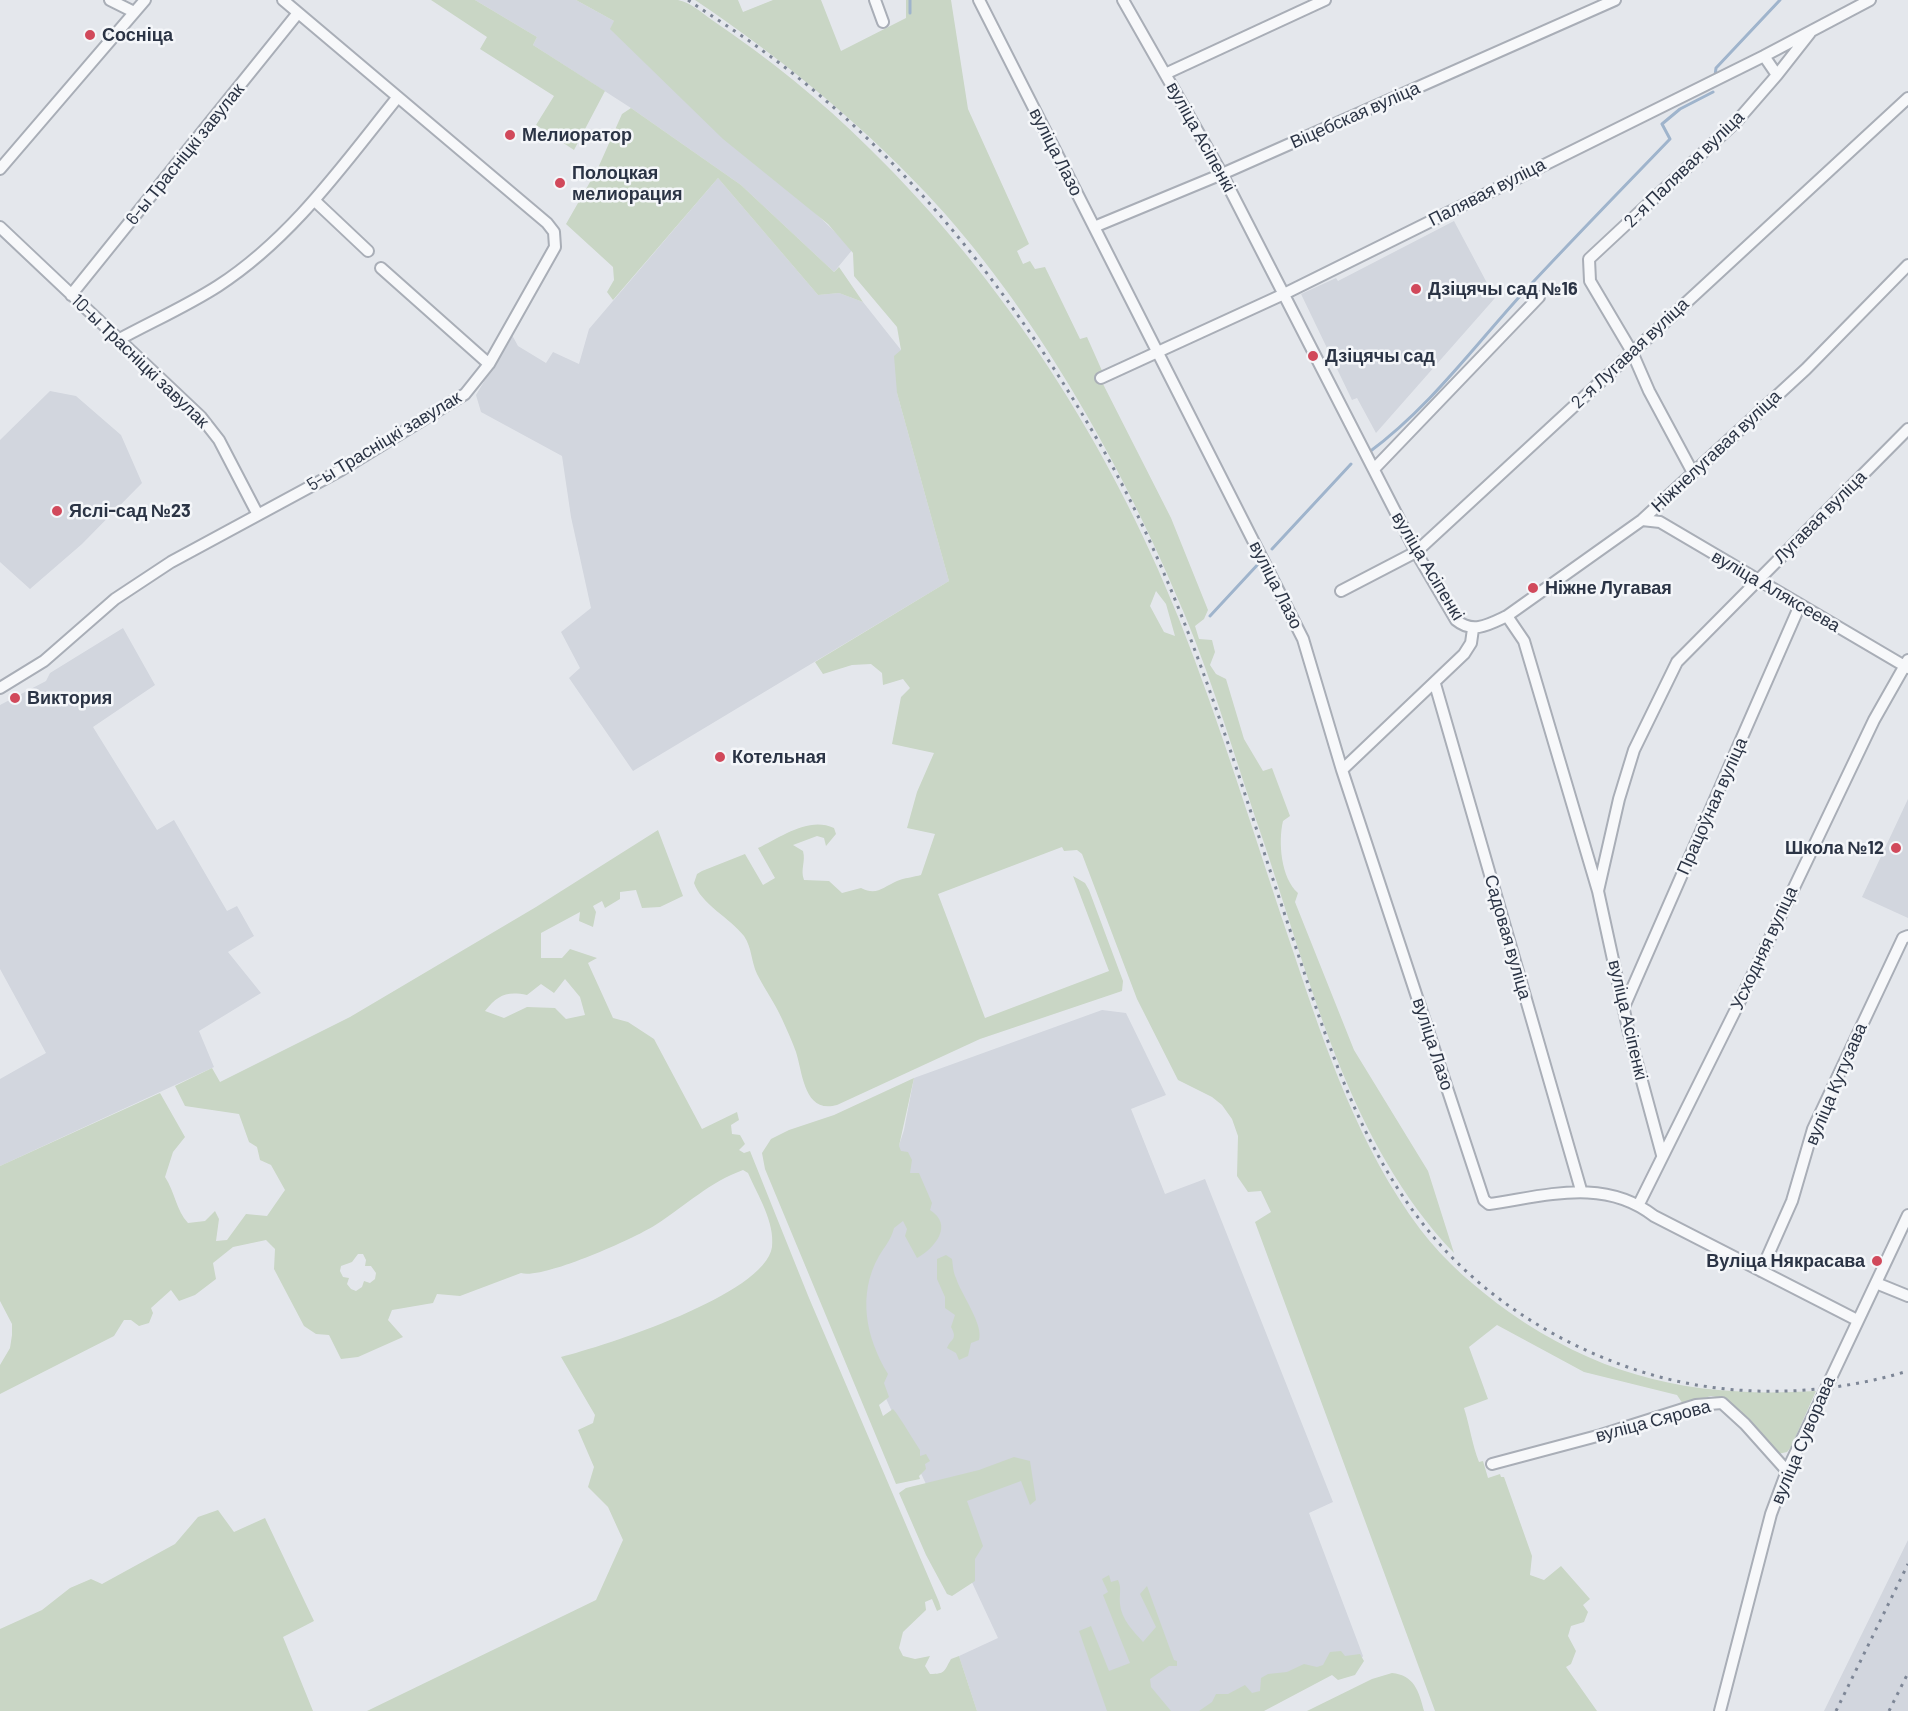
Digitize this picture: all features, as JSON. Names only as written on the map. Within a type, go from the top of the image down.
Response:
[{"type":"street","points":[[110,0],[134,12]]},
{"type":"street","points":[[0,169],[145,0]]},
{"type":"street","name":"5-ы Трасніцкі завулак","points":[[0,688],[44,661],[116,598],[171,562],[257,513],[341,470],[465,394],[489,364],[555,247],[554,232],[283,0]]},
{"type":"street","points":[[875,0],[883,22]]},
{"type":"street","name":"вуліца Лазо","points":[[979,0],[1304,639],[1342,770],[1484,1200],[1489,1204],[1581,1190]]},
{"type":"street","name":"вуліца Асіпенкі","points":[[1123,0],[1222,174],[1416,552],[1456,620],[1465,627],[1473,629],[1490,625],[1507,616],[1524,641],[1598,891],[1629,1033],[1662,1155]]},
{"type":"street","points":[[1165,74],[1325,0]]},
{"type":"street","name":"Віцебская вуліца","points":[[1094,227],[1222,174],[1615,0]]},
{"type":"street","name":"Палявая вуліца","points":[[1101,378],[1284,294],[1764,56],[1870,0]]},
{"type":"street","name":"6-ы Трасніцкі завулак","points":[[71,295],[298,14]]},
{"type":"street","name":"2-я Палявая вуліца","points":[[1632,352],[1590,281],[1589,259],[1737,121],[1814,30]]},
{"type":"street","points":[[1764,56],[1777,75]]},
{"type":"street","points":[[118,340],[218,286],[265,250],[315,201],[397,98]]},
{"type":"street","name":"2-я Лугавая вуліца","points":[[1341,591],[1416,552],[1908,98]]},
{"type":"street","points":[[315,201],[368,251]]},
{"type":"street","name":"10-ы Трасніцкі завулак","points":[[0,227],[201,417],[219,440],[257,513]]},
{"type":"street","name":"Ніжнелугавая вуліца","points":[[1507,616],[1642,520],[1692,471],[1806,369],[1908,265]]},
{"type":"street","points":[[381,267],[489,364]]},
{"type":"street","points":[[1374,469],[1539,297]]},
{"type":"street","points":[[1632,352],[1649,391],[1692,471]]},
{"type":"street","name":"Лугавая вуліца","points":[[1598,891],[1618,800],[1634,750],[1677,662],[1908,429]]},
{"type":"street","name":"вуліца Аляксеева","points":[[1642,520],[1660,522],[1907,665]]},
{"type":"street","name":"Працоўная вуліца","points":[[1624,1007],[1800,605]]},
{"type":"street","points":[[1342,770],[1464,654],[1472,643],[1473,629]]},
{"type":"street","name":"Усходняя вуліца","points":[[1639,1204],[1738,1005],[1874,720],[1907,665]]},
{"type":"street","name":"Садовая вуліца","points":[[1435,684],[1581,1190]]},
{"type":"street","name":"вуліца Кутузава","points":[[1761,1271],[1792,1201],[1813,1129],[1903,938],[1908,936]]},
{"type":"street","points":[[1581,1190],[1607,1193],[1639,1204],[1654,1216],[1857,1320]]},
{"type":"street","name":"вуліца Суворава","points":[[1720,1711],[1771,1514],[1787,1471],[1908,1215]]},
{"type":"street","points":[[1876,1283],[1908,1296]]},
{"type":"street","name":"вуліца Сярова","points":[[1492,1464],[1601,1435],[1696,1406],[1722,1403],[1745,1424],[1787,1471]]},
{"type":"shaded area","points":[[475,0],[576,0],[614,21],[853,249],[834,272],[741,185],[631,108],[533,45],[537,37]]},
{"type":"shaded area","points":[[718,178],[818,295],[839,293],[863,302],[901,350],[897,393],[949,581],[633,771],[569,678],[580,668],[561,632],[591,608],[571,517],[562,456],[481,412],[476,395],[512,335],[518,346],[546,363],[553,352],[579,364],[589,329]]},
{"type":"shaded area","name":"Дзіцячы сад №16","points":[[1454,221],[1495,298],[1376,433],[1357,398],[1352,400],[1301,294],[1336,278],[1338,281]]},
{"type":"shaded area","name":"Яслі-сад №23","points":[[50,391],[76,396],[121,435],[142,483],[82,544],[30,589],[0,562],[0,440]]},
{"type":"shaded area","points":[[123,628],[155,685],[93,727],[157,830],[174,820],[227,911],[237,906],[254,936],[228,952],[261,993],[199,1031],[214,1067],[0,1166],[0,1079],[46,1053],[0,969],[0,705],[46,681],[50,673]]},
{"type":"shaded area","name":"Школа №12","points":[[1908,799],[1908,918],[1862,897]]},
{"type":"shaded area","points":[[1102,1010],[1126,1013],[1166,1095],[1131,1109],[1165,1194],[1205,1179],[1333,1502],[1309,1513],[1363,1656],[1359,1663],[1230,1711],[977,1711],[959,1656],[998,1638],[845,1311],[904,1130],[914,1078]]},
{"type":"shaded area","points":[[1908,1540],[1908,1711],[1824,1711]]},
{"type":"green space","points":[[431,0],[475,0],[537,37],[533,45],[605,91],[574,150],[536,125],[554,96],[480,49],[487,37]]},
{"type":"green space","points":[[576,0],[682,1],[733,34],[794,80],[851,130],[918,199],[965,253],[1008,309],[1048,367],[1086,427],[1151,554],[1179,619],[1210,702],[1306,990],[1346,1097],[1398,1198],[1429,1241],[1462,1274],[1509,1312],[1581,1354],[1618,1369],[1655,1380],[1693,1387],[1732,1391],[1816,1391],[1791,1447],[1787,1452],[1778,1454],[1722,1398],[1711,1396],[1683,1404],[1677,1395],[1584,1372],[1497,1325],[1469,1347],[1488,1399],[1464,1408],[1473,1442],[1479,1462],[1483,1461],[1488,1478],[1500,1474],[1504,1477],[1532,1556],[1530,1575],[1544,1580],[1561,1566],[1590,1599],[1583,1605],[1588,1612],[1584,1622],[1571,1626],[1568,1636],[1576,1651],[1571,1664],[1566,1667],[1597,1711],[1435,1711],[1255,1222],[1271,1212],[1261,1191],[1248,1192],[1237,1176],[1238,1136],[1232,1119],[1222,1105],[1212,1097],[1178,1080],[1137,999],[1082,854],[1077,850],[1064,851],[1062,847],[938,894],[985,1018],[1109,971],[1073,876],[1085,883],[1089,890],[1123,981],[1122,991],[980,1039],[837,1105],[818,1104],[811,1098],[803,1081],[793,1044],[757,974],[747,941],[738,929],[703,898],[694,883],[697,874],[702,871],[745,854],[763,885],[775,878],[758,848],[795,829],[815,825],[834,828],[836,834],[826,846],[824,838],[817,836],[793,845],[803,851],[804,880],[829,881],[842,893],[861,888],[876,891],[900,880],[921,875],[935,834],[907,828],[917,792],[934,753],[892,744],[901,697],[910,688],[903,679],[883,685],[882,673],[871,664],[852,665],[823,674],[815,662],[949,581],[897,393],[894,356],[901,350],[897,327],[854,276],[853,253],[828,224],[723,139],[610,29],[614,21]],"holes":[[[1156,591],[1166,604],[1175,636],[1164,632],[1150,606]]]},
{"type":"green space","points":[[695,0],[738,0],[743,12],[773,0],[821,0],[841,51],[906,18],[906,0],[951,0],[968,109],[1029,244],[1017,251],[1023,264],[1030,261],[1035,269],[1045,267],[1080,339],[1087,337],[1107,382],[1103,384],[1171,518],[1208,610],[1204,619],[1195,626],[1199,639],[1212,640],[1215,652],[1210,665],[1216,674],[1226,679],[1244,739],[1263,771],[1272,768],[1290,816],[1283,821],[1281,849],[1284,869],[1298,893],[1295,902],[1354,1050],[1428,1171],[1454,1253],[1417,1209],[1386,1162],[1360,1111],[1317,1004],[1206,669],[1184,613],[1134,502],[1073,391],[1003,286],[965,237],[899,165],[844,114],[786,66]]},
{"type":"green space","points":[[631,108],[741,185],[834,272],[839,267],[863,302],[839,293],[818,295],[718,178],[613,300],[607,292],[614,280],[613,267],[566,224],[598,168],[622,114]]},
{"type":"green space","points":[[658,830],[683,896],[660,907],[642,908],[636,890],[620,892],[620,899],[605,908],[602,901],[593,906],[596,912],[593,927],[579,921],[580,912],[541,933],[541,958],[562,958],[570,949],[597,958],[588,963],[613,1018],[628,1022],[654,1039],[702,1129],[737,1112],[739,1120],[731,1125],[732,1134],[740,1135],[745,1144],[739,1150],[744,1153],[750,1151],[809,1298],[939,1602],[941,1609],[937,1611],[932,1599],[925,1602],[926,1610],[903,1632],[899,1648],[903,1656],[915,1659],[930,1656],[925,1666],[930,1674],[942,1672],[951,1659],[959,1656],[977,1711],[367,1711],[596,1600],[623,1540],[608,1507],[588,1487],[594,1467],[578,1430],[593,1423],[595,1415],[561,1357],[611,1342],[680,1316],[714,1300],[742,1283],[763,1265],[772,1247],[771,1228],[748,1173],[743,1170],[709,1187],[657,1224],[610,1248],[548,1270],[521,1273],[460,1296],[437,1294],[433,1303],[392,1310],[388,1320],[403,1337],[358,1357],[341,1359],[329,1335],[316,1334],[304,1326],[274,1269],[275,1249],[266,1240],[233,1247],[213,1263],[216,1279],[195,1295],[179,1301],[171,1290],[151,1308],[153,1313],[149,1323],[139,1326],[131,1320],[124,1320],[114,1336],[0,1394],[0,1365],[10,1348],[12,1324],[0,1301],[0,1166],[160,1093],[185,1137],[173,1152],[165,1177],[178,1207],[188,1223],[205,1221],[215,1211],[219,1219],[216,1241],[227,1240],[246,1214],[267,1216],[285,1190],[271,1165],[260,1160],[257,1147],[249,1142],[239,1114],[185,1106],[175,1086],[212,1068],[220,1082],[350,1017],[536,907]],"holes":[[[565,979],[580,997],[585,1015],[566,1019],[555,1008],[527,1007],[504,1018],[485,1011],[498,998],[508,994],[527,995],[541,984],[554,993]],[[358,1254],[363,1254],[366,1260],[365,1266],[371,1266],[376,1273],[375,1279],[370,1283],[364,1281],[362,1287],[356,1291],[351,1289],[347,1284],[349,1278],[343,1277],[340,1271],[341,1266],[352,1262]]]},
{"type":"green space","points":[[914,1078],[899,1146],[901,1151],[908,1152],[912,1160],[910,1173],[919,1173],[932,1203],[930,1210],[941,1222],[941,1229],[935,1242],[917,1258],[905,1236],[907,1229],[903,1221],[894,1228],[872,1271],[866,1301],[874,1346],[888,1374],[884,1383],[889,1397],[879,1405],[883,1416],[893,1409],[920,1450],[920,1456],[926,1454],[930,1461],[925,1464],[926,1469],[919,1476],[920,1479],[896,1484],[765,1169],[762,1153],[771,1139],[789,1130],[834,1115]]},
{"type":"green space","points":[[946,1255],[952,1259],[955,1276],[980,1334],[979,1340],[971,1343],[968,1356],[959,1360],[956,1353],[947,1348],[954,1337],[951,1327],[955,1315],[945,1308],[945,1297],[937,1279],[937,1259]]},
{"type":"green space","points":[[1014,1457],[1030,1461],[1036,1500],[1030,1505],[1021,1481],[967,1501],[983,1546],[975,1559],[975,1581],[952,1596],[947,1594],[926,1555],[899,1493],[906,1488],[979,1470]]},
{"type":"green space","points":[[218,1510],[234,1532],[265,1518],[314,1621],[283,1637],[313,1711],[0,1711],[0,1629],[42,1610],[70,1588],[91,1579],[102,1584],[175,1544],[198,1517]]},
{"type":"green space","points":[[1109,1575],[1111,1582],[1118,1580],[1121,1610],[1125,1620],[1143,1642],[1156,1627],[1140,1594],[1147,1586],[1174,1660],[1177,1661],[1177,1666],[1169,1666],[1150,1679],[1151,1687],[1171,1711],[1107,1711],[1079,1631],[1091,1626],[1109,1671],[1130,1663],[1103,1595],[1108,1592],[1102,1579]]},
{"type":"green space","points":[[1341,1651],[1345,1656],[1360,1654],[1364,1661],[1355,1675],[1338,1680],[1332,1675],[1264,1711],[1199,1711],[1212,1702],[1216,1694],[1228,1694],[1245,1685],[1252,1693],[1260,1691],[1261,1678],[1268,1674],[1287,1672],[1304,1664],[1317,1667],[1323,1665],[1330,1652]]},
{"type":"green space","points":[[1392,1673],[1406,1677],[1414,1685],[1424,1711],[1307,1711],[1372,1679]]},
{"type":"waterway","points":[[910,0],[910,13]]},
{"type":"waterway","points":[[1715,76],[1716,68],[1780,0]]},
{"type":"waterway","points":[[1368,453],[1390,436],[1430,398],[1521,295],[1670,139],[1662,124],[1680,109],[1713,92]]},
{"type":"waterway","points":[[1272,549],[1351,464]]},
{"type":"waterway","points":[[1210,616],[1261,561]]},
{"type":"railway","points":[[688,0],[754,44],[815,92],[865,136],[912,184],[997,286],[1071,396],[1135,510],[1186,627],[1316,1008],[1345,1086],[1381,1161],[1402,1196],[1447,1252],[1491,1293],[1541,1327],[1594,1354],[1657,1376],[1692,1384],[1765,1391],[1837,1387],[1908,1371]]},
{"type":"railway","points":[[1836,1711],[1908,1564]]},
{"type":"railway","points":[[1889,1711],[1908,1673]]},
{"type":"place","name":"Сосніца","points":[[90,35]]},
{"type":"place","name":"Мелиоратор","points":[[510,135]]},
{"type":"place","name":"Полоцкая мелиорация","points":[[560,183]]},
{"type":"place","name":"Дзіцячы сад №16","points":[[1416,289]]},
{"type":"place","name":"Дзіцячы сад","points":[[1313,356]]},
{"type":"place","name":"Яслі-сад №23","points":[[57,511]]},
{"type":"place","name":"Ніжне Лугавая","points":[[1533,588]]},
{"type":"place","name":"Виктория","points":[[15,698]]},
{"type":"place","name":"Котельная","points":[[720,757]]},
{"type":"place","name":"Школа №12","points":[[1896,848]]},
{"type":"place","name":"Вуліца Някрасава","points":[[1877,1261]]}]
